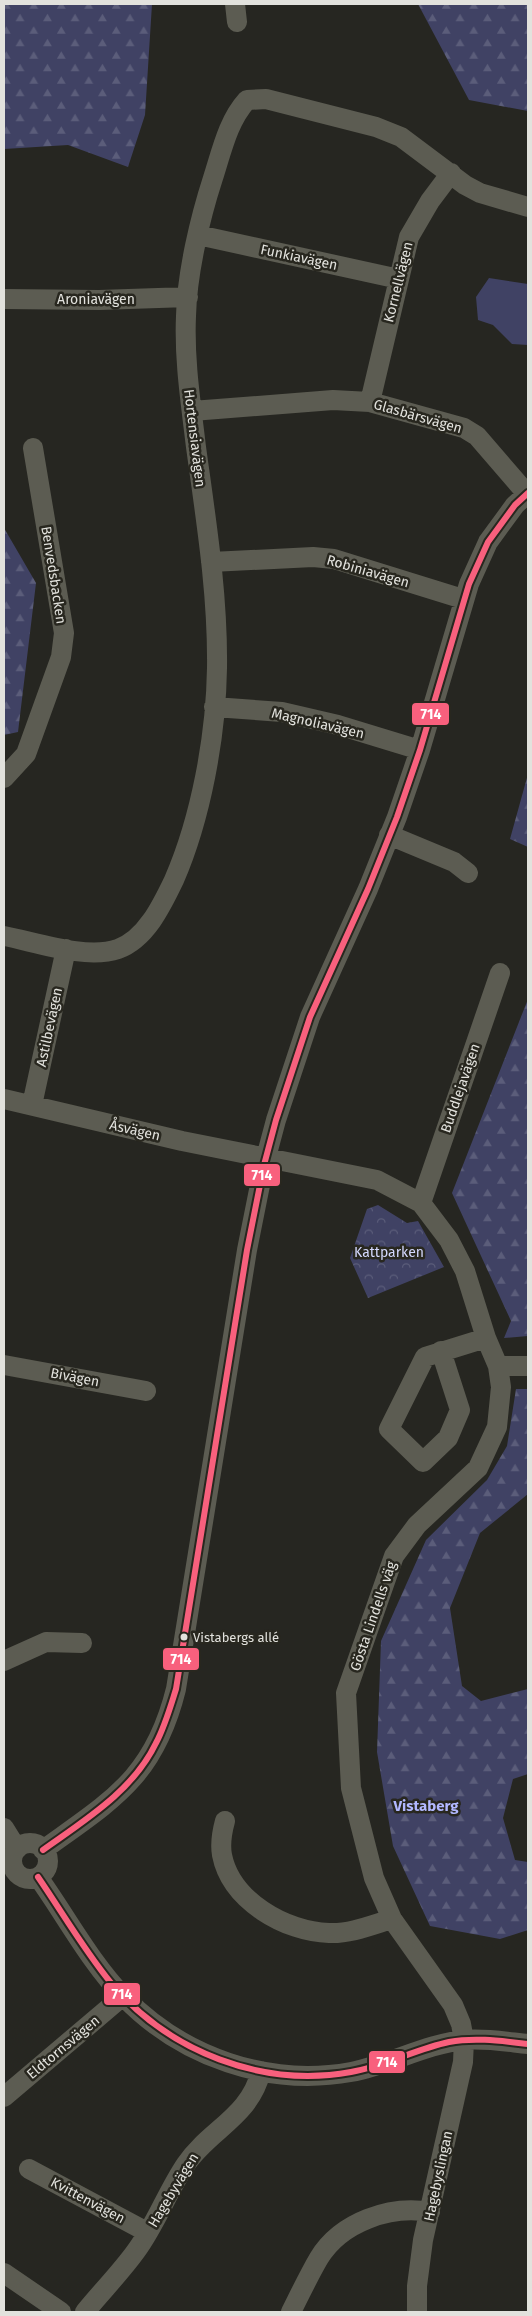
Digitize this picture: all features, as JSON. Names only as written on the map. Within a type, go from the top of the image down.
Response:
[{"type":"street","name":"Hortensiavägen","points":[[4,936],[66,949],[97,953],[119,949],[134,939],[162,907],[181,864],[196,815],[208,756],[217,670],[211,562],[186,366],[188,297],[206,198],[235,113],[247,100],[266,99],[376,127],[401,137],[464,185],[480,193],[528,207]]},
{"type":"street","name":"Kornellvägen","points":[[370,402],[409,237],[426,208],[451,174]]},
{"type":"street","name":"Funkiavägen","points":[[198,235],[399,279]]},
{"type":"street","name":"Aroniavägen","points":[[4,299],[99,300],[188,297]]},
{"type":"street","name":"Glasbärsvägen","points":[[192,411],[333,400],[370,402],[464,428],[477,436],[528,493]]},
{"type":"street","name":"Benvedsbacken","points":[[4,778],[26,754],[61,657],[64,633],[33,448]]},
{"type":"street","points":[[43,1850],[125,1788],[154,1748],[170,1713],[176,1689],[247,1250],[266,1157],[287,1082],[310,1017],[368,889],[420,750],[463,599],[488,542],[500,523],[528,493]]},
{"type":"street","name":"Robiniavägen","points":[[211,562],[313,557],[334,559],[463,599]]},
{"type":"street","name":"Magnoliavägen","points":[[214,707],[282,712],[338,725],[420,750]]},
{"type":"street","points":[[389,835],[454,862],[468,873]]},
{"type":"street","name":"Astilbevägen","points":[[32,1105],[66,949]]},
{"type":"street","name":"Buddlejavägen","points":[[420,1203],[500,973]]},
{"type":"street","name":"Åsvägen","points":[[4,1099],[182,1141],[266,1157]]},
{"type":"street","name":"Gösta Lindells väg","points":[[266,1157],[377,1180],[420,1203],[449,1240],[461,1263],[486,1338],[498,1366],[501,1387],[498,1427],[478,1468],[417,1525],[394,1556],[346,1693],[351,1788],[374,1878],[392,1919],[453,2005],[461,2024],[464,2040]]},
{"type":"street","points":[[441,1351],[460,1410],[448,1438],[423,1462],[389,1429],[425,1358],[441,1351],[486,1338]]},
{"type":"street","name":"Bivägen","points":[[4,1365],[146,1391]]},
{"type":"street","points":[[498,1366],[528,1366]]},
{"type":"street","points":[[4,1661],[46,1642],[82,1643]]},
{"type":"street","points":[[225,1821],[222,1837],[222,1855],[229,1872],[253,1904],[268,1915],[289,1926],[310,1932],[331,1934],[351,1931],[392,1919]]},
{"type":"street","points":[[4,1828],[16,1849]]},
{"type":"street","points":[[30,1843],[36,1844],[43,1850],[48,1862],[44,1871],[38,1877],[28,1879],[9,1874],[16,1849],[30,1843]]},
{"type":"street","points":[[38,1877],[103,1971],[123,1996],[157,2026],[192,2048],[236,2065],[261,2072],[298,2076],[344,2073],[464,2040],[528,2044]]},
{"type":"street","name":"Eldtornsvägen","points":[[4,2097],[123,1996]]},
{"type":"street","name":"Hagebyslingan","points":[[418,2312],[419,2265],[463,2062],[464,2040]]},
{"type":"street","name":"Hagebyvägen","points":[[85,2312],[137,2250],[185,2165],[203,2142],[236,2117],[257,2087],[261,2072]]},
{"type":"street","name":"Kvittenvägen","points":[[29,2169],[147,2232]]},
{"type":"street","points":[[291,2312],[320,2256],[350,2228],[388,2212],[408,2210],[430,2212]]},
{"type":"street","points":[[4,2273],[61,2312]]},
{"type":"green space","points":[[4,4],[152,4],[145,115],[128,167],[68,145],[4,149]]},
{"type":"green space","points":[[418,4],[528,4],[528,111],[469,100]]},
{"type":"green space","points":[[489,278],[528,284],[528,345],[512,344],[493,325],[478,320],[476,297]]},
{"type":"green space","points":[[4,528],[36,583],[18,732],[4,735]]},
{"type":"green space","points":[[528,774],[528,847],[510,839]]},
{"type":"green space","points":[[528,999],[528,1336],[504,1338],[511,1321],[452,1193]]},
{"type":"green space","name":"Kattparken","points":[[378,1205],[407,1223],[418,1221],[444,1267],[368,1298],[350,1258],[367,1209]]},
{"type":"green space","points":[[516,1389],[528,1389],[528,1494],[480,1533],[450,1608],[462,1686],[481,1701],[528,1689],[528,1774],[513,1779],[503,1818],[515,1860],[528,1862],[528,1930],[500,1939],[430,1926],[393,1846],[377,1752],[381,1641],[426,1540],[487,1480],[507,1446]]},
{"type":"transit line","name":"714","points":[[43,1850],[91,1816],[135,1776],[156,1743],[167,1717],[176,1689],[247,1250],[264,1165],[276,1120],[310,1017],[368,889],[397,817],[420,750],[469,584],[488,542],[515,505],[528,493]]},
{"type":"transit line","name":"714","points":[[38,1877],[101,1970],[134,2007],[160,2028],[189,2046],[219,2059],[251,2069],[284,2075],[318,2076],[364,2069],[449,2042],[488,2040],[528,2044]]},
{"type":"place","name":"Vistabergs allé","points":[[184,1637]]},
{"type":"district","name":"Vistaberg","points":[[426,1806]]}]
